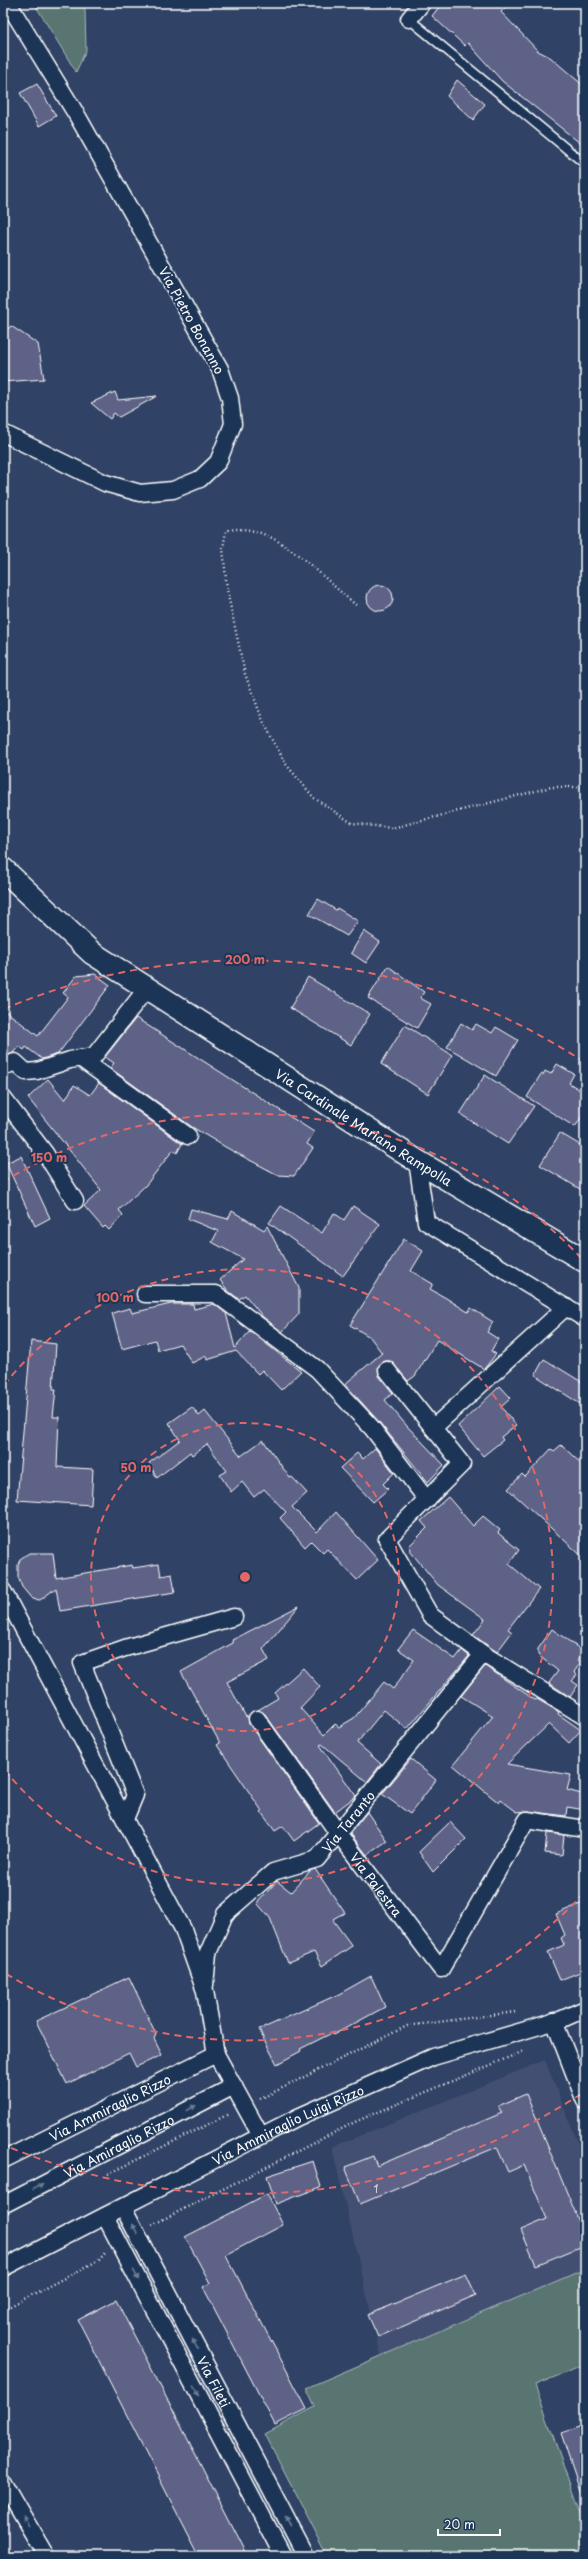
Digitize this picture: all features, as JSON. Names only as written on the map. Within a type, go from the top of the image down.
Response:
[{"type":"street","name":"Via Pietro Bonanno","points":[[3,433],[105,483],[140,493],[173,490],[200,479],[218,462],[234,424],[230,398],[220,369],[78,117],[8,3]]},
{"type":"street","points":[[409,19],[422,3]]},
{"type":"street","name":"Via Cardinale Mariano Rampolla","points":[[3,869],[92,953],[417,1161],[585,1261]]},
{"type":"street","points":[[3,1066],[15,1062],[26,1072],[37,1071],[80,1058],[94,1056],[147,988]]},
{"type":"street","points":[[80,1058],[188,1136]]},
{"type":"street","points":[[3,1098],[45,1153],[75,1201]]},
{"type":"street","points":[[417,1161],[426,1222],[585,1319]]},
{"type":"street","points":[[145,1294],[216,1294],[316,1369],[372,1428],[427,1500]]},
{"type":"street","points":[[433,1428],[566,1307]]},
{"type":"street","points":[[387,1370],[462,1464],[387,1539],[430,1615],[483,1654],[585,1717]]},
{"type":"street","points":[[3,1591],[183,1929],[204,1991],[216,2054],[261,2136]]},
{"type":"street","points":[[125,1819],[135,1795],[82,1663],[125,1648],[234,1618]]},
{"type":"street","name":"Via Taranto","points":[[204,1991],[208,1953],[225,1914],[273,1872],[317,1859],[483,1654]]},
{"type":"street","name":"Via Palestra","points":[[257,1720],[338,1833],[441,1969],[527,1820],[585,1830]]},
{"type":"street","name":"Via Ammiraglio Luigi Rizzo","points":[[3,2268],[261,2136],[433,2057],[554,2021],[585,2009]]},
{"type":"street","points":[[554,2021],[585,2101]]},
{"type":"street","name":"Via Ammiraglio Rizzo","points":[[3,2160],[216,2054]]},
{"type":"street","name":"Via Amiraglio Rizzo","points":[[3,2205],[234,2086]]},
{"type":"street","name":"Via Fileti","points":[[123,2207],[306,2556]]},
{"type":"street","name":"Via Fileti","points":[[105,2216],[283,2556]]},
{"type":"street","points":[[3,2482],[46,2556]]},
{"type":"lane","points":[[409,19],[585,164]]},
{"type":"path","points":[[356,605],[293,550],[267,535],[239,527],[226,532],[223,548],[227,590],[246,674],[263,721],[285,763],[314,798],[352,823],[392,828],[551,787],[585,787]]},
{"type":"path","points":[[102,2177],[407,2026],[517,2012]]},
{"type":"path","points":[[137,2233],[357,2121],[527,2050]]},
{"type":"path","points":[[3,2310],[99,2260],[110,2248],[119,2243]]},
{"type":"shaded area","points":[[545,2060],[585,2161],[585,2269],[381,2356],[332,2147]]},
{"type":"green space","points":[[34,3],[82,3],[85,9],[86,50],[76,72]]},
{"type":"green space","points":[[585,2269],[585,2365],[535,2385],[585,2526],[585,2547],[563,2556],[328,2556],[265,2434],[315,2407],[306,2388]]},
{"type":"building","points":[[442,3],[509,3],[501,12],[538,51],[550,57],[585,87],[585,147],[502,81],[468,43],[465,46],[432,16]]},
{"type":"building","points":[[457,80],[485,104],[473,120],[447,96]]},
{"type":"building","points":[[37,84],[56,116],[39,126],[20,93]]},
{"type":"building","points":[[11,326],[38,344],[44,379],[3,382],[3,333]]},
{"type":"building","points":[[115,392],[118,400],[157,396],[119,417],[114,413],[110,419],[91,403]]},
{"type":"building","points":[[380,585],[389,589],[393,598],[389,607],[380,611],[371,607],[367,598],[371,589]]},
{"type":"building","points":[[318,899],[336,910],[337,908],[358,921],[347,936],[309,914]]},
{"type":"building","points":[[364,931],[380,942],[366,963],[351,953]]},
{"type":"building","points":[[388,966],[424,992],[420,998],[431,1004],[417,1028],[368,998]]},
{"type":"building","points":[[95,974],[110,985],[58,1054],[42,1059],[26,1047],[24,1050],[19,1046],[13,1053],[3,1057],[3,1009],[38,1036],[68,997],[63,993],[76,976]]},
{"type":"building","points":[[308,977],[370,1014],[351,1045],[290,1008]]},
{"type":"building","points":[[136,1018],[314,1132],[307,1144],[313,1148],[294,1176],[278,1175],[227,1148],[192,1127],[110,1068],[114,1063],[105,1057]]},
{"type":"building","points":[[461,1023],[472,1030],[476,1024],[492,1033],[496,1027],[518,1040],[496,1076],[447,1047]]},
{"type":"building","points":[[405,1025],[452,1055],[428,1094],[381,1064]]},
{"type":"building","points":[[557,1064],[574,1074],[569,1083],[585,1093],[585,1112],[575,1127],[527,1097],[541,1074],[543,1075],[545,1071],[551,1074]]},
{"type":"building","points":[[485,1075],[534,1106],[508,1144],[460,1114]]},
{"type":"building","points":[[48,1079],[65,1100],[74,1085],[90,1095],[99,1083],[182,1144],[177,1153],[173,1150],[146,1185],[119,1210],[123,1215],[109,1230],[105,1226],[103,1228],[84,1206],[101,1190],[28,1098]]},
{"type":"building","points":[[560,1133],[585,1148],[585,1192],[540,1165]]},
{"type":"building","points":[[21,1156],[50,1218],[35,1226],[6,1163]]},
{"type":"building","points":[[281,1206],[322,1233],[334,1213],[344,1220],[353,1206],[380,1224],[343,1276],[269,1223]]},
{"type":"building","points":[[191,1209],[228,1219],[232,1211],[264,1230],[267,1226],[299,1288],[299,1314],[282,1332],[263,1317],[245,1295],[239,1299],[228,1291],[220,1280],[243,1259],[212,1242],[218,1231],[188,1219]]},
{"type":"building","points":[[404,1239],[423,1251],[411,1271],[433,1284],[430,1289],[468,1312],[471,1308],[493,1322],[487,1332],[498,1339],[491,1351],[496,1354],[484,1369],[437,1340],[415,1376],[408,1381],[391,1361],[385,1361],[378,1366],[379,1376],[393,1393],[385,1400],[406,1425],[444,1465],[428,1482],[379,1422],[345,1384],[382,1353],[370,1337],[350,1325]]},
{"type":"building","points":[[171,1304],[193,1304],[194,1309],[214,1304],[226,1313],[235,1348],[250,1331],[301,1371],[281,1390],[262,1370],[258,1374],[236,1351],[207,1360],[206,1356],[192,1363],[180,1344],[158,1350],[155,1340],[122,1349],[112,1313],[130,1308],[132,1313]]},
{"type":"building","points":[[31,1341],[56,1344],[53,1389],[56,1389],[53,1417],[59,1417],[57,1467],[93,1469],[91,1505],[17,1500]]},
{"type":"building","points":[[544,1359],[585,1384],[585,1407],[535,1375]]},
{"type":"building","points":[[500,1386],[511,1398],[501,1407],[516,1425],[501,1437],[503,1440],[483,1456],[458,1426]]},
{"type":"building","points":[[192,1407],[199,1416],[205,1411],[241,1456],[263,1440],[290,1478],[292,1477],[307,1493],[292,1507],[317,1532],[336,1512],[378,1560],[357,1580],[327,1549],[323,1553],[311,1541],[305,1547],[280,1518],[286,1512],[264,1489],[254,1497],[242,1482],[231,1492],[220,1475],[227,1471],[207,1444],[192,1455],[190,1452],[157,1478],[149,1463],[180,1440],[169,1423]]},
{"type":"building","points":[[561,1445],[585,1467],[585,1559],[508,1489],[522,1474],[525,1477],[551,1449],[554,1451]]},
{"type":"building","points":[[375,1448],[394,1473],[383,1484],[388,1489],[373,1502],[340,1468],[357,1453],[363,1459]]},
{"type":"building","points":[[448,1497],[473,1526],[483,1516],[500,1530],[498,1533],[519,1550],[509,1564],[539,1589],[508,1629],[512,1632],[497,1652],[473,1635],[485,1619],[438,1585],[410,1551],[411,1549],[409,1546],[427,1528],[421,1521]]},
{"type":"building","points":[[29,1553],[53,1553],[56,1578],[132,1565],[133,1568],[159,1564],[161,1576],[172,1574],[175,1592],[60,1611],[56,1588],[40,1600],[32,1599],[22,1587],[18,1577],[18,1565],[20,1559]]},
{"type":"building","points":[[299,1606],[263,1649],[269,1660],[227,1682],[246,1717],[248,1716],[249,1724],[319,1823],[294,1841],[283,1826],[275,1831],[261,1812],[262,1811],[217,1745],[220,1743],[181,1672],[233,1643],[232,1640]]},
{"type":"building","points":[[552,1629],[583,1651],[578,1660],[581,1662],[574,1672],[577,1675],[572,1681],[578,1685],[570,1697],[549,1683],[558,1671],[538,1655],[538,1649]]},
{"type":"building","points":[[413,1630],[455,1659],[462,1650],[469,1656],[407,1729],[384,1710],[357,1743],[381,1764],[367,1782],[322,1744],[320,1745],[356,1796],[335,1812],[265,1714],[258,1710],[278,1698],[275,1693],[303,1668],[320,1687],[300,1708],[324,1735],[335,1724],[339,1727],[354,1718],[384,1682],[393,1689],[414,1660],[398,1649]]},
{"type":"building","points":[[485,1666],[535,1700],[537,1699],[559,1712],[558,1714],[581,1730],[569,1743],[549,1724],[507,1764],[571,1775],[567,1790],[585,1795],[585,1810],[567,1807],[566,1816],[528,1811],[517,1812],[501,1800],[499,1803],[453,1765],[493,1716],[461,1696]]},
{"type":"building","points":[[411,1759],[436,1780],[410,1814],[382,1794]]},
{"type":"building","points":[[367,1812],[387,1841],[367,1855],[350,1833]]},
{"type":"building","points":[[450,1822],[466,1839],[433,1872],[419,1852]]},
{"type":"building","points":[[547,1833],[564,1835],[562,1855],[545,1853]]},
{"type":"building","points":[[315,1869],[345,1913],[333,1920],[352,1946],[322,1966],[314,1952],[288,1963],[270,1918],[257,1903],[277,1881],[291,1892],[310,1871]]},
{"type":"building","points":[[585,1902],[585,1970],[560,1980],[548,1952],[564,1945],[561,1938],[565,1935],[556,1914]]},
{"type":"building","points":[[371,1976],[385,2007],[333,2035],[332,2033],[300,2049],[301,2051],[277,2064],[259,2030],[339,1994]]},
{"type":"building","points":[[129,1977],[156,2034],[154,2039],[162,2055],[136,2067],[129,2053],[67,2084],[36,2021]]},
{"type":"building","points":[[526,2094],[585,2236],[585,2245],[536,2265],[521,2230],[547,2219],[524,2165],[508,2172],[497,2147],[360,2204],[345,2167],[373,2156],[377,2166],[502,2113],[498,2106]]},
{"type":"building","points":[[313,2161],[321,2187],[276,2204],[267,2176]]},
{"type":"building","points":[[267,2194],[283,2225],[226,2255],[307,2409],[275,2425],[203,2287],[210,2283],[185,2237]]},
{"type":"building","points":[[466,2274],[476,2295],[378,2337],[368,2315]]},
{"type":"building","points":[[116,2300],[248,2556],[199,2556],[78,2320]]},
{"type":"building","points":[[585,2425],[585,2496],[582,2496],[561,2433]]}]
